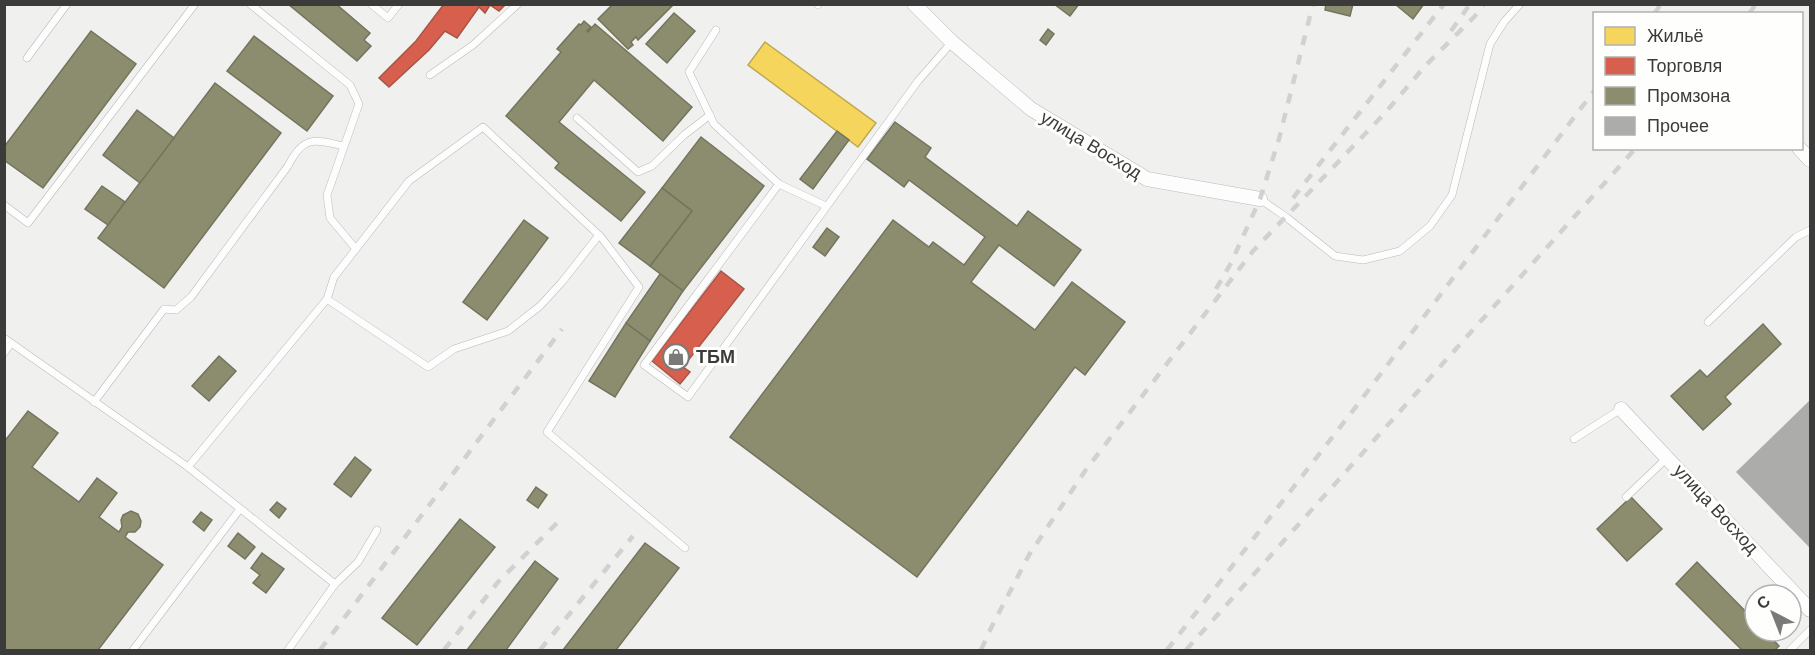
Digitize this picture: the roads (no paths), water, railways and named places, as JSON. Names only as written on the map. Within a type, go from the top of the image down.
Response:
[{"type":"street","name":"улица Восход","points":[[914,4],[952,42],[1031,109],[1147,178],[1260,199]]},
{"type":"street","name":"улица Восход","points":[[1621,409],[1810,610]]},
{"type":"lane","points":[[27,58],[67,4]]},
{"type":"lane","points":[[4,205],[28,223],[195,4]]},
{"type":"lane","points":[[250,4],[350,85],[359,104],[327,195],[330,218],[356,249]]},
{"type":"lane","points":[[371,4],[388,18],[399,4]]},
{"type":"lane","points":[[430,75],[474,45],[518,4]]},
{"type":"lane","name":"улица Восход","points":[[1260,199],[1335,256],[1363,260],[1400,251],[1430,226],[1452,195],[1490,44],[1504,22],[1520,4]]},
{"type":"lane","points":[[716,30],[689,72],[714,124],[779,184],[826,206]]},
{"type":"lane","points":[[779,184],[644,365],[688,397],[918,81],[952,42]]},
{"type":"lane","points":[[577,118],[639,172],[652,166],[684,135],[710,115]]},
{"type":"lane","points":[[188,467],[327,299],[334,277],[409,181],[483,127],[599,235],[639,287],[547,432],[685,548]]},
{"type":"lane","points":[[94,402],[164,309],[176,310],[191,297],[288,166],[296,150],[316,140],[344,146]]},
{"type":"lane","points":[[1708,322],[1796,237],[1810,230]]},
{"type":"lane","points":[[327,299],[428,367],[454,349],[508,331],[540,306],[599,235]]},
{"type":"lane","points":[[4,338],[188,467],[335,584]]},
{"type":"lane","points":[[4,353],[11,344]]},
{"type":"lane","points":[[1574,439],[1621,409]]},
{"type":"lane","points":[[1626,497],[1667,458]]},
{"type":"lane","points":[[133,651],[240,509]]},
{"type":"lane","points":[[288,651],[335,584],[358,562],[377,530]]},
{"type":"lane","points":[[1790,651],[1810,630]]},
{"type":"railway","points":[[1216,289],[1231,263],[1260,199],[1279,139],[1313,4]]},
{"type":"railway","points":[[1293,198],[1444,4]]},
{"type":"railway","points":[[1451,31],[1470,4]]},
{"type":"railway","points":[[981,650],[1029,555],[1085,471],[1253,251],[1385,113],[1426,65],[1484,4]]},
{"type":"railway","points":[[1655,12],[1661,4]]},
{"type":"railway","points":[[1750,12],[1756,4]]},
{"type":"railway","points":[[1167,650],[1355,408],[1593,92]]},
{"type":"railway","points":[[1186,650],[1634,150]]},
{"type":"railway","points":[[320,650],[562,329]]},
{"type":"railway","points":[[444,650],[498,582],[558,522]]},
{"type":"railway","points":[[540,650],[633,536]]},
{"type":"place","name":"ТБМ","points":[[676,357]]}]
